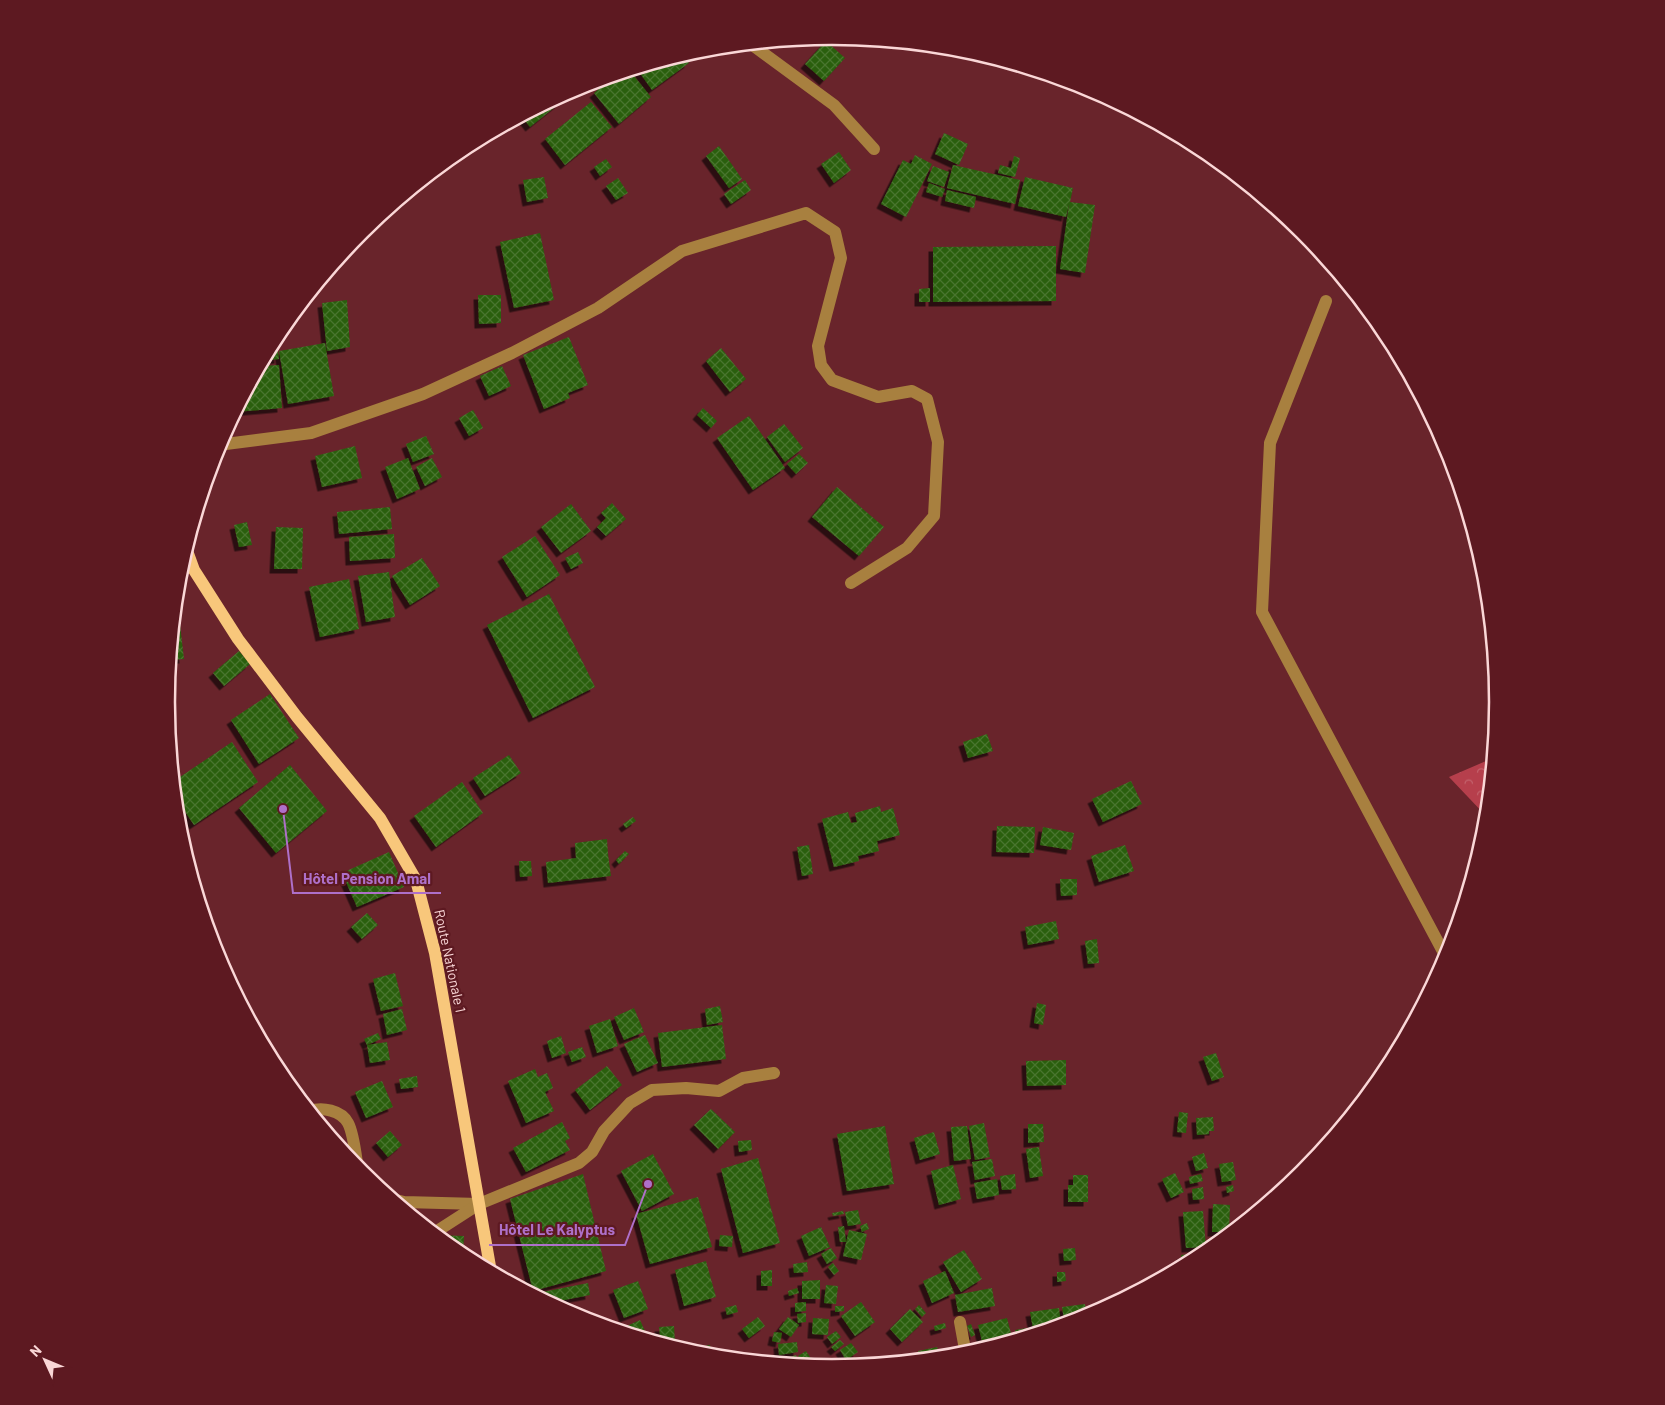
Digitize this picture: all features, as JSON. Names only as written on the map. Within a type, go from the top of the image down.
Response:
[{"type":"main road","name":"Route Nationale 1","points":[[191,561],[194,570],[238,639],[297,717],[380,818],[416,880],[435,953],[489,1263]]},
{"type":"street","points":[[759,50],[834,105],[874,149]]},
{"type":"street","points":[[228,444],[311,433],[423,394],[512,353],[598,308],[682,251],[806,213],[834,232],[841,258],[818,346],[821,364],[832,380],[878,396],[912,391],[927,399],[938,442],[934,516],[907,548],[851,583]]},
{"type":"street","points":[[1326,301],[1270,443],[1262,612],[1442,950]]},
{"type":"street","points":[[440,1229],[479,1204],[579,1163],[592,1152],[604,1131],[630,1103],[652,1090],[686,1088],[719,1091],[743,1078],[774,1073]]},
{"type":"street","points":[[316,1109],[336,1112],[348,1123],[354,1153]]},
{"type":"street","points":[[405,1202],[479,1204]]},
{"type":"street","points":[[960,1322],[964,1346]]},
{"type":"green space","points":[[1487,760],[1480,810],[1449,777]]},
{"type":"building","points":[[822,45],[831,45],[845,58],[824,81],[805,64]]},
{"type":"building","points":[[688,61],[689,63],[652,90],[640,74]]},
{"type":"building","points":[[634,76],[651,97],[619,124],[594,93],[601,88]]},
{"type":"building","points":[[591,102],[612,127],[565,165],[545,139]]},
{"type":"building","points":[[555,107],[530,127],[526,122]]},
{"type":"building","points":[[944,133],[968,144],[959,165],[935,154]]},
{"type":"building","points":[[719,146],[742,179],[729,188],[706,156]]},
{"type":"building","points":[[839,152],[851,170],[834,183],[821,164]]},
{"type":"building","points":[[915,155],[932,164],[906,217],[881,204],[903,160],[911,164]]},
{"type":"building","points":[[1014,156],[1020,158],[1015,177],[998,173],[1000,165],[1011,168]]},
{"type":"building","points":[[606,159],[612,167],[600,176],[594,167]]},
{"type":"building","points":[[953,165],[1020,180],[1015,204],[947,188]]},
{"type":"building","points":[[933,166],[949,172],[944,187],[927,181]]},
{"type":"building","points":[[544,177],[548,198],[527,202],[523,180]]},
{"type":"building","points":[[1025,177],[1073,188],[1070,202],[1095,205],[1085,273],[1060,269],[1069,204],[1066,217],[1018,206]]},
{"type":"building","points":[[618,178],[628,193],[616,200],[606,186]]},
{"type":"building","points":[[745,180],[751,190],[731,204],[724,194]]},
{"type":"building","points":[[929,183],[945,189],[942,197],[926,192]]},
{"type":"building","points":[[947,190],[976,197],[974,208],[945,201]]},
{"type":"building","points":[[540,233],[554,300],[514,308],[500,242]]},
{"type":"building","points":[[1056,246],[1056,301],[933,302],[933,247]]},
{"type":"building","points":[[930,288],[930,302],[919,302],[919,289]]},
{"type":"building","points":[[478,295],[501,295],[501,323],[479,324]]},
{"type":"building","points":[[347,300],[350,347],[327,351],[322,303]]},
{"type":"building","points":[[569,337],[588,385],[568,393],[570,398],[544,409],[523,355]]},
{"type":"building","points":[[325,343],[334,396],[288,404],[279,351]]},
{"type":"building","points":[[721,348],[746,379],[730,392],[706,361]]},
{"type":"building","points":[[278,350],[279,359],[272,360]]},
{"type":"building","points":[[279,365],[282,408],[243,411],[263,374],[268,366]]},
{"type":"building","points":[[502,366],[511,386],[489,396],[480,376]]},
{"type":"building","points":[[703,408],[717,421],[711,428],[697,415]]},
{"type":"building","points":[[473,410],[483,428],[469,436],[459,418]]},
{"type":"building","points":[[749,416],[785,468],[753,490],[717,438]]},
{"type":"building","points":[[784,424],[803,448],[785,462],[767,437]]},
{"type":"building","points":[[426,436],[434,454],[413,462],[406,444]]},
{"type":"building","points":[[355,446],[362,478],[322,487],[315,456]]},
{"type":"building","points":[[799,454],[808,463],[796,474],[787,464]]},
{"type":"building","points":[[408,458],[420,489],[397,499],[385,467]]},
{"type":"building","points":[[432,458],[442,477],[425,486],[416,467]]},
{"type":"building","points":[[837,487],[884,527],[859,556],[812,517]]},
{"type":"building","points":[[612,503],[626,519],[606,536],[597,527],[606,518],[601,513]]},
{"type":"building","points":[[571,504],[591,531],[561,553],[541,527]]},
{"type":"building","points":[[390,507],[392,529],[339,534],[337,512]]},
{"type":"building","points":[[247,522],[252,545],[239,547],[234,525]]},
{"type":"building","points":[[276,527],[303,528],[302,569],[274,569]]},
{"type":"building","points":[[394,534],[395,558],[350,561],[349,537]]},
{"type":"building","points":[[535,536],[560,575],[527,597],[502,557]]},
{"type":"building","points":[[578,552],[583,563],[571,569],[565,558]]},
{"type":"building","points":[[422,558],[440,586],[410,605],[392,576]]},
{"type":"building","points":[[389,572],[395,617],[366,622],[358,576]]},
{"type":"building","points":[[349,579],[359,629],[320,637],[309,587]]},
{"type":"building","points":[[549,594],[595,687],[533,718],[487,625]]},
{"type":"building","points":[[180,625],[184,659],[176,660]]},
{"type":"building","points":[[239,651],[250,664],[224,686],[213,673]]},
{"type":"building","points":[[270,694],[299,738],[259,764],[231,720]]},
{"type":"building","points":[[987,734],[993,751],[968,758],[963,742]]},
{"type":"building","points":[[232,742],[258,782],[194,825],[185,811],[180,777]]},
{"type":"building","points":[[509,755],[521,773],[485,796],[473,778]]},
{"type":"building","points":[[290,765],[327,811],[276,853],[239,808]]},
{"type":"building","points":[[1131,781],[1142,804],[1103,822],[1092,799]]},
{"type":"building","points":[[462,782],[483,813],[436,847],[414,816]]},
{"type":"building","points":[[880,806],[881,812],[893,808],[900,835],[877,841],[879,851],[858,856],[859,861],[834,867],[822,819],[848,812],[851,823],[857,822],[855,813]]},
{"type":"building","points":[[633,817],[636,821],[626,828],[623,824]]},
{"type":"building","points":[[997,826],[1035,827],[1034,853],[996,852]]},
{"type":"building","points":[[1043,827],[1074,833],[1071,850],[1040,845]]},
{"type":"building","points":[[607,839],[611,876],[548,883],[546,862],[576,858],[575,843]]},
{"type":"building","points":[[809,845],[813,874],[802,876],[797,847]]},
{"type":"building","points":[[1125,845],[1134,871],[1099,882],[1091,856]]},
{"type":"building","points":[[625,851],[629,854],[619,864],[616,860]]},
{"type":"building","points":[[389,852],[404,887],[357,907],[342,873]]},
{"type":"building","points":[[519,861],[531,861],[532,876],[520,877]]},
{"type":"building","points":[[1060,879],[1077,879],[1077,895],[1061,896]]},
{"type":"building","points":[[367,913],[378,925],[362,939],[351,927]]},
{"type":"building","points":[[1056,921],[1059,939],[1028,945],[1025,927]]},
{"type":"building","points":[[1097,939],[1099,963],[1088,964],[1085,941]]},
{"type":"building","points":[[395,973],[403,1006],[381,1011],[373,979]]},
{"type":"building","points":[[1037,1003],[1046,1005],[1043,1025],[1034,1023]]},
{"type":"building","points":[[720,1006],[723,1022],[707,1025],[705,1009]]},
{"type":"building","points":[[634,1008],[644,1032],[624,1040],[614,1017]]},
{"type":"building","points":[[402,1009],[407,1030],[387,1035],[383,1014]]},
{"type":"building","points":[[610,1019],[618,1046],[597,1053],[589,1026]]},
{"type":"building","points":[[722,1025],[726,1059],[662,1067],[658,1033]]},
{"type":"building","points":[[378,1033],[381,1039],[367,1045],[364,1039]]},
{"type":"building","points":[[645,1035],[658,1063],[637,1072],[624,1044]]},
{"type":"building","points":[[561,1036],[566,1053],[552,1058],[547,1041]]},
{"type":"building","points":[[387,1042],[390,1060],[370,1063],[367,1045]]},
{"type":"building","points":[[582,1047],[586,1057],[572,1062],[568,1052]]},
{"type":"building","points":[[1216,1053],[1224,1077],[1212,1081],[1203,1057]]},
{"type":"building","points":[[1066,1060],[1066,1085],[1027,1086],[1026,1061]]},
{"type":"building","points":[[607,1066],[622,1085],[590,1110],[575,1090]]},
{"type":"building","points":[[535,1069],[538,1077],[547,1073],[553,1088],[545,1092],[554,1111],[526,1123],[508,1081]]},
{"type":"building","points":[[417,1076],[418,1087],[401,1089],[399,1079]]},
{"type":"building","points":[[382,1081],[393,1107],[366,1118],[355,1092]]},
{"type":"building","points":[[711,1109],[735,1132],[718,1149],[694,1125]]},
{"type":"building","points":[[1179,1112],[1188,1113],[1186,1133],[1177,1132]]},
{"type":"building","points":[[1213,1117],[1214,1131],[1209,1131],[1209,1134],[1197,1135],[1196,1118]]},
{"type":"building","points":[[562,1122],[570,1138],[565,1141],[570,1150],[526,1172],[513,1148]]},
{"type":"building","points":[[984,1123],[990,1157],[975,1160],[969,1126]]},
{"type":"building","points":[[1028,1124],[1043,1124],[1044,1142],[1028,1143]]},
{"type":"building","points":[[885,1126],[894,1184],[847,1191],[837,1134]]},
{"type":"building","points":[[967,1126],[971,1159],[954,1161],[951,1127]]},
{"type":"building","points":[[390,1131],[402,1145],[388,1157],[376,1143]]},
{"type":"building","points":[[934,1132],[940,1154],[920,1160],[914,1138]]},
{"type":"building","points":[[751,1140],[752,1150],[739,1152],[738,1141]]},
{"type":"building","points":[[1039,1147],[1043,1176],[1030,1178],[1026,1149]]},
{"type":"building","points":[[1204,1153],[1208,1168],[1196,1171],[1192,1157]]},
{"type":"building","points":[[653,1154],[674,1194],[642,1211],[621,1171]]},
{"type":"building","points":[[758,1158],[780,1243],[743,1253],[721,1169]]},
{"type":"building","points":[[992,1159],[995,1176],[975,1180],[972,1162]]},
{"type":"building","points":[[1233,1162],[1236,1180],[1222,1182],[1219,1164]]},
{"type":"building","points":[[953,1165],[961,1199],[939,1205],[931,1171]]},
{"type":"building","points":[[1175,1173],[1184,1192],[1171,1198],[1162,1179]]},
{"type":"building","points":[[583,1174],[606,1271],[538,1290],[532,1287],[510,1199]]},
{"type":"building","points":[[1015,1174],[1016,1189],[1002,1190],[1000,1176]]},
{"type":"building","points":[[1201,1174],[1203,1181],[1190,1184],[1189,1177]]},
{"type":"building","points":[[1073,1175],[1088,1175],[1088,1202],[1068,1202],[1068,1185],[1073,1185]]},
{"type":"building","points":[[997,1179],[999,1195],[977,1199],[974,1183]]},
{"type":"building","points":[[1233,1185],[1234,1191],[1227,1193],[1226,1187]]},
{"type":"building","points":[[1203,1187],[1204,1199],[1193,1200],[1192,1189]]},
{"type":"building","points":[[698,1197],[712,1247],[650,1264],[636,1214]]},
{"type":"building","points":[[1213,1204],[1230,1205],[1229,1227],[1222,1232],[1212,1232]]},
{"type":"building","points":[[858,1210],[861,1224],[848,1226],[845,1212]]},
{"type":"building","points":[[843,1211],[844,1214],[833,1216],[832,1213]]},
{"type":"building","points":[[1203,1211],[1206,1243],[1200,1247],[1186,1248],[1183,1212]]},
{"type":"building","points":[[867,1223],[869,1229],[862,1232],[860,1226]]},
{"type":"building","points":[[844,1226],[846,1242],[840,1242],[838,1227]]},
{"type":"building","points":[[821,1227],[830,1247],[809,1256],[801,1236]]},
{"type":"building","points":[[849,1230],[867,1234],[861,1260],[843,1256]]},
{"type":"building","points":[[448,1235],[464,1236],[463,1246]]},
{"type":"building","points":[[720,1235],[733,1236],[732,1247],[719,1246]]},
{"type":"building","points":[[831,1248],[837,1258],[827,1264],[821,1254]]},
{"type":"building","points":[[1075,1248],[1076,1260],[1064,1261],[1063,1249]]},
{"type":"building","points":[[964,1250],[982,1279],[961,1292],[943,1262]]},
{"type":"building","points":[[1190,1254],[1181,1259],[1181,1255]]},
{"type":"building","points":[[706,1261],[716,1297],[684,1306],[675,1270]]},
{"type":"building","points":[[807,1262],[808,1272],[794,1273],[793,1264]]},
{"type":"building","points":[[833,1263],[839,1271],[834,1275],[828,1267]]},
{"type":"building","points":[[772,1270],[772,1286],[761,1286],[761,1271]]},
{"type":"building","points":[[945,1271],[954,1293],[932,1303],[923,1281]]},
{"type":"building","points":[[1057,1272],[1065,1272],[1066,1281],[1057,1282]]},
{"type":"building","points":[[820,1280],[820,1299],[802,1299],[802,1281]]},
{"type":"building","points":[[638,1281],[648,1309],[624,1318],[613,1290]]},
{"type":"building","points":[[588,1283],[590,1295],[561,1301],[542,1292]]},
{"type":"building","points":[[826,1285],[838,1286],[836,1304],[824,1303]]},
{"type":"building","points":[[797,1288],[799,1293],[789,1296],[788,1291]]},
{"type":"building","points":[[992,1288],[995,1306],[958,1312],[955,1295]]},
{"type":"building","points":[[806,1302],[806,1311],[795,1312],[795,1303]]},
{"type":"building","points":[[861,1302],[875,1322],[855,1336],[841,1316]]},
{"type":"building","points":[[1085,1304],[1086,1309],[1064,1318],[1062,1307]]},
{"type":"building","points":[[736,1305],[738,1312],[727,1315],[725,1308]]},
{"type":"building","points":[[919,1305],[926,1313],[922,1317],[915,1309]]},
{"type":"building","points":[[835,1306],[844,1306],[844,1311],[835,1312]]},
{"type":"building","points":[[1059,1308],[1060,1319],[1033,1328],[1030,1312]]},
{"type":"building","points":[[910,1309],[923,1322],[902,1342],[890,1329]]},
{"type":"building","points":[[806,1313],[806,1322],[798,1323],[797,1314]]},
{"type":"building","points":[[758,1317],[765,1326],[749,1338],[742,1329]]},
{"type":"building","points":[[788,1317],[799,1325],[791,1337],[779,1329]]},
{"type":"building","points":[[813,1318],[829,1319],[828,1335],[812,1334]]},
{"type":"building","points":[[1007,1318],[1012,1335],[982,1342],[978,1325]]},
{"type":"building","points":[[640,1320],[646,1333],[626,1326]]},
{"type":"building","points":[[945,1323],[946,1328],[935,1331],[934,1326]]},
{"type":"building","points":[[971,1324],[975,1335],[971,1337],[967,1326]]},
{"type":"building","points":[[674,1326],[675,1341],[660,1337],[659,1327]]},
{"type":"building","points":[[1027,1328],[1028,1330],[1016,1334],[1015,1330]]},
{"type":"building","points":[[836,1331],[841,1337],[832,1344],[827,1337]]},
{"type":"building","points":[[774,1332],[782,1333],[780,1343],[772,1341]]},
{"type":"building","points":[[840,1340],[844,1344],[835,1351],[831,1347]]},
{"type":"building","points":[[797,1342],[798,1352],[779,1355],[778,1344]]},
{"type":"building","points":[[851,1343],[858,1352],[846,1360],[840,1350]]},
{"type":"building","points":[[937,1347],[938,1351],[918,1354],[918,1351]]},
{"type":"building","points":[[806,1351],[812,1360],[800,1359],[798,1356]]},
{"type":"building","points":[[796,1355],[798,1359],[789,1359],[786,1359]]},
{"type":"place","name":"Hôtel Pension Amal","points":[[283,809]]},
{"type":"place","name":"Hôtel Le Kalyptus","points":[[648,1184]]}]
